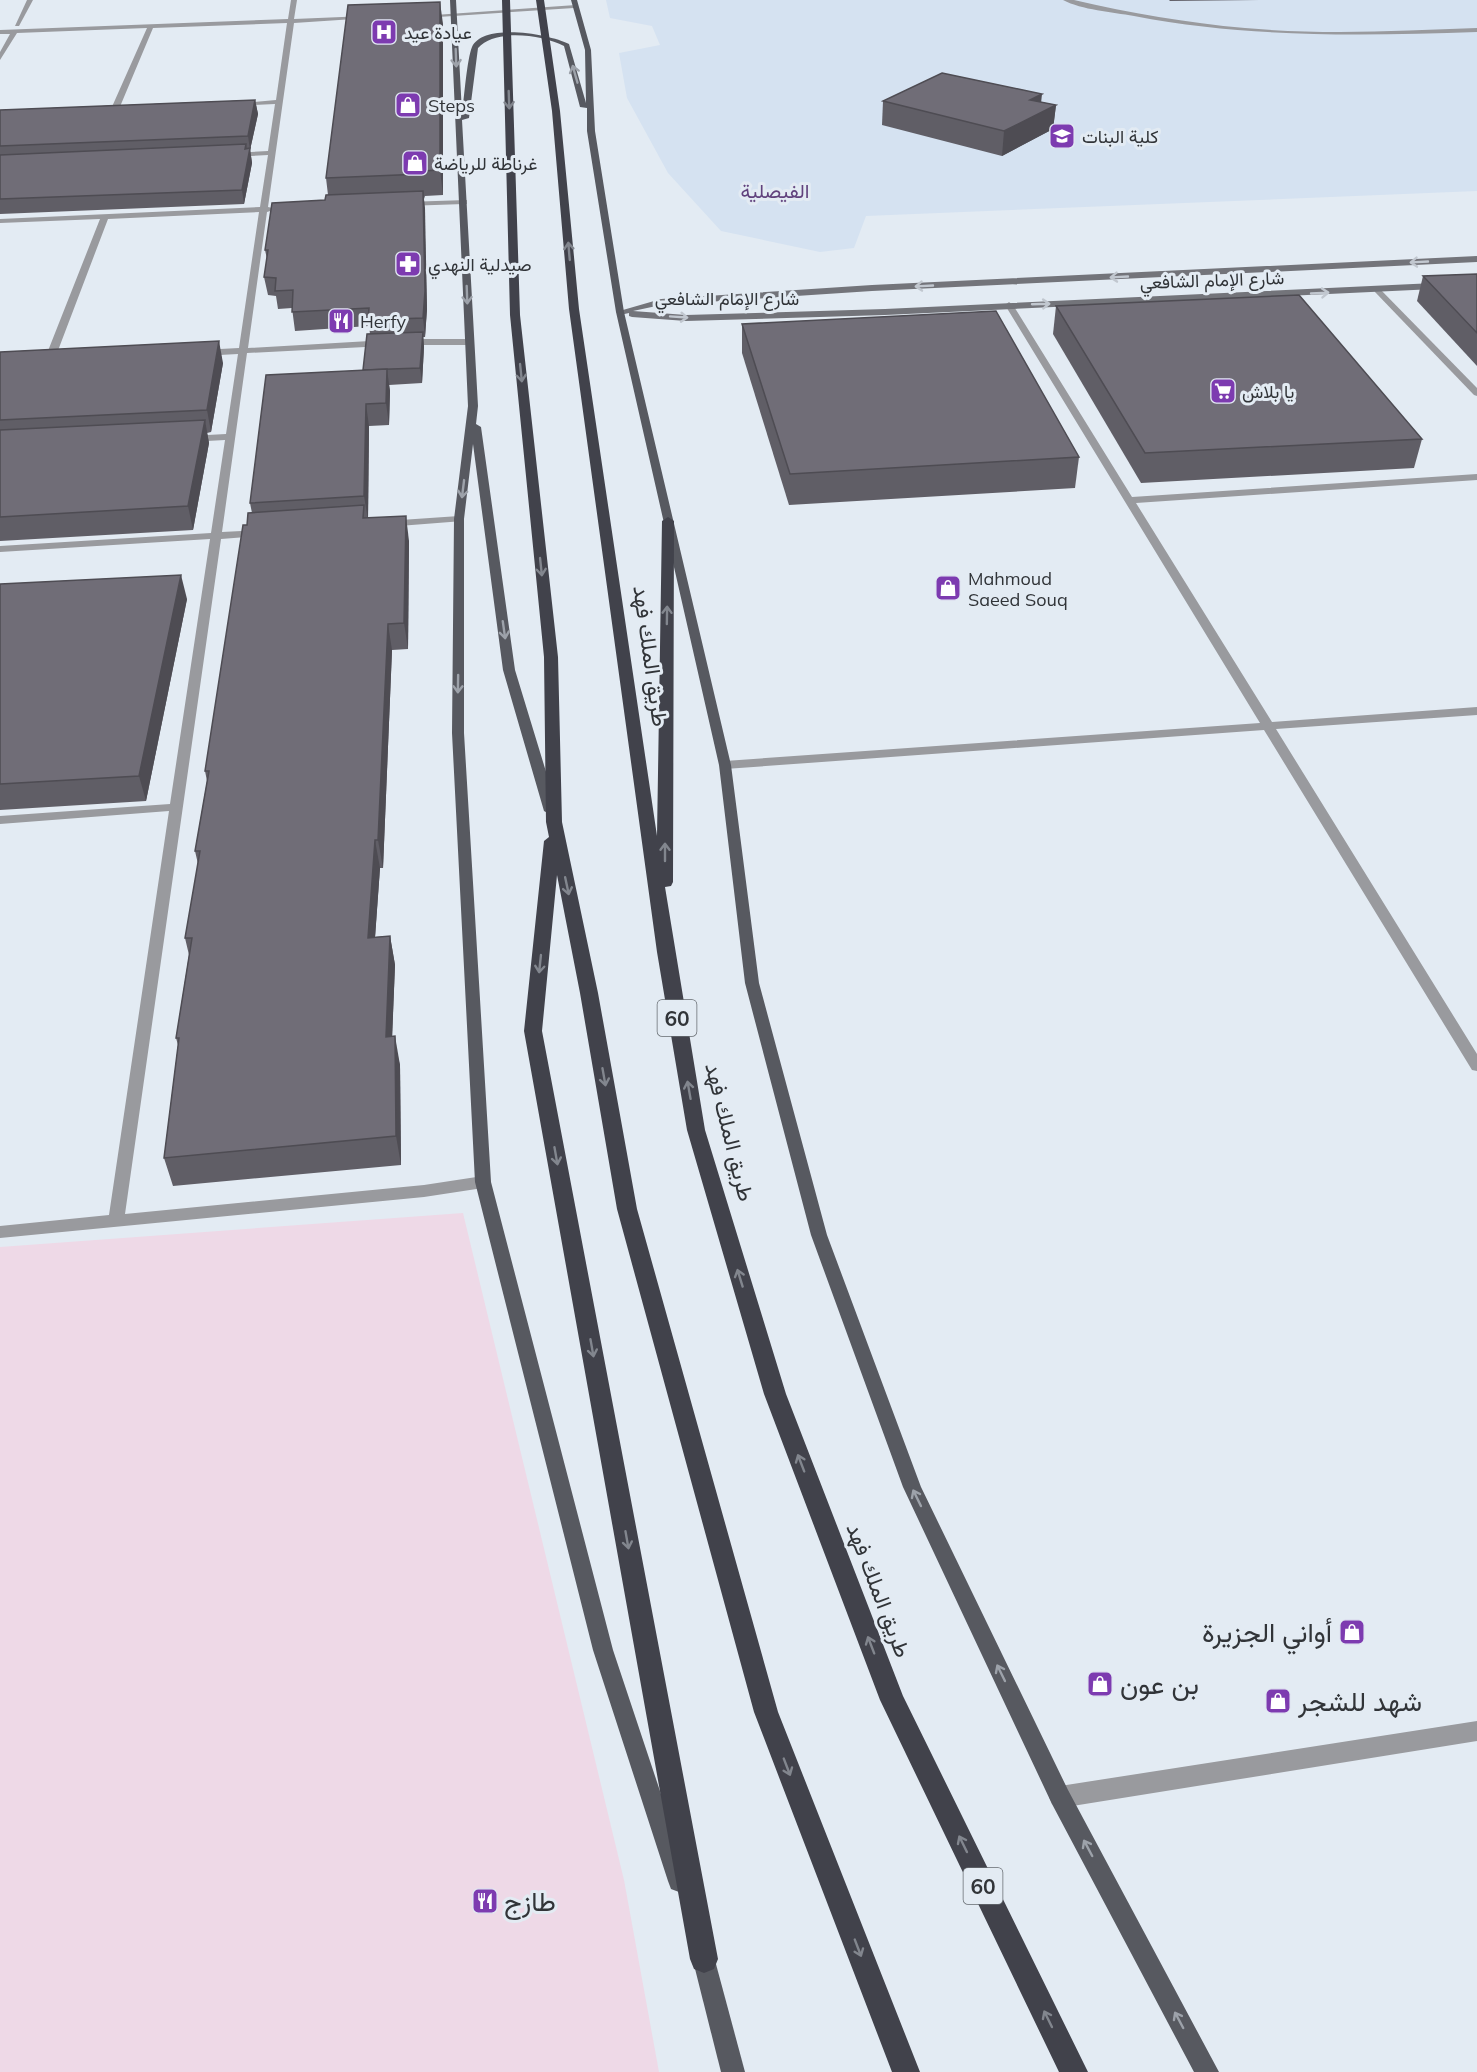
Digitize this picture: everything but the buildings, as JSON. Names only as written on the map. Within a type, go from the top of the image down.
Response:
[{"type":"highway","points":[[506,0],[515,315],[551,657],[554,822],[533,1031],[704,1959]]},
{"type":"highway","name":"طريق الملك فهد","points":[[540,0],[555,111],[574,309],[666,952],[696,1130],[775,1394],[892,1700],[1074,2072]]},
{"type":"highway","points":[[666,952],[668,521]]},
{"type":"highway","points":[[554,822],[589,993],[627,1209],[766,1712],[906,2072]]},
{"type":"main road","points":[[574,3],[588,50],[591,130]]},
{"type":"main road","points":[[453,8],[473,406],[509,670],[554,822]]},
{"type":"main road","points":[[460,154],[476,47],[482,40],[500,36],[548,38],[559,39],[567,45],[591,130],[620,312],[725,765],[752,982],[819,1235],[912,1487],[1060,1797],[1206,2072]]},
{"type":"main road","name":"شارع الإمام الشافعي","points":[[620,312],[686,318],[878,300],[1477,259]]},
{"type":"main road","name":"شارع الإمام الشافعي","points":[[620,312],[661,302],[878,300],[1010,305],[1477,284]]},
{"type":"main road","points":[[473,406],[459,519],[458,733],[483,1182],[603,1650],[704,1959],[733,2072]]},
{"type":"street","points":[[0,58],[30,0]]},
{"type":"street","points":[[116,1221],[294,0]]},
{"type":"street","points":[[1066,0],[1182,23],[1232,29],[1306,33],[1477,30]]},
{"type":"street","points":[[1094,6],[1104,1],[1212,21],[1311,27],[1477,22]]},
{"type":"street","points":[[419,13],[453,8],[574,3]]},
{"type":"street","points":[[0,32],[15,28],[372,15]]},
{"type":"street","points":[[0,26],[15,28],[151,27],[291,18]]},
{"type":"street","points":[[1363,26],[1371,33]]},
{"type":"street","points":[[115,109],[151,27]]},
{"type":"street","points":[[233,104],[280,102]]},
{"type":"street","points":[[104,110],[127,109]]},
{"type":"street","points":[[224,155],[272,153]]},
{"type":"street","points":[[393,205],[464,202]]},
{"type":"street","points":[[0,221],[287,208]]},
{"type":"street","points":[[60,360],[44,361],[105,217]]},
{"type":"street","points":[[1378,290],[1477,393]]},
{"type":"street","points":[[1010,305],[1477,1066]]},
{"type":"street","points":[[186,354],[404,342],[468,342]]},
{"type":"street","points":[[173,440],[230,436]]},
{"type":"street","points":[[1131,500],[1477,477]]},
{"type":"street","points":[[378,525],[459,519]]},
{"type":"street","points":[[0,549],[274,532]]},
{"type":"street","points":[[725,765],[1477,711]]},
{"type":"street","points":[[0,820],[176,807]]},
{"type":"street","points":[[0,1232],[424,1191],[483,1182]]},
{"type":"street","points":[[1060,1797],[1477,1731]]},
{"type":"shaded area","name":"كلية البنات","points":[[606,0],[1477,0],[1477,191],[866,216],[854,248],[820,252],[721,231],[668,173],[627,98],[619,53],[660,45],[652,26],[610,18]]},
{"type":"shaded area","points":[[463,1213],[624,1880],[659,2072],[0,2072],[0,1247]]},
{"type":"place","name":"عيادة عيد","points":[[384,32]]},
{"type":"place","name":"Steps","points":[[408,105]]},
{"type":"place","name":"كلية البنات","points":[[1062,136]]},
{"type":"place","name":"غرناطة للرياضة","points":[[415,163]]},
{"type":"place","name":"صيدلية النهدي","points":[[408,264]]},
{"type":"place","name":"Herfy","points":[[341,321]]},
{"type":"place","name":"يا بلاش","points":[[1223,391]]},
{"type":"place","name":"Mahmoud Saeed Souq","points":[[948,588]]},
{"type":"place","name":"أواني الجزيرة","points":[[1352,1632]]},
{"type":"place","name":"بن عون","points":[[1100,1684]]},
{"type":"place","name":"شهد للشجر","points":[[1278,1701]]},
{"type":"place","name":"طازج","points":[[485,1901]]},
{"type":"district","name":"الفيصلية","points":[[775,190]]}]
